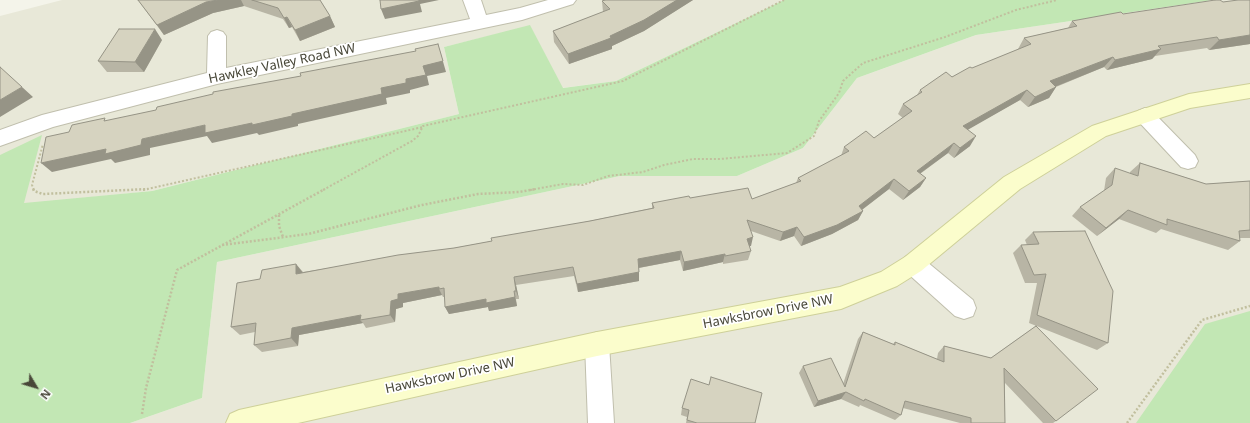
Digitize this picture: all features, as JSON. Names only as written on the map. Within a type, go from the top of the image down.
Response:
[{"type":"street","points":[[472,0],[480,22]]},
{"type":"street","name":"Hawkley Valley Road NW","points":[[0,138],[49,120],[217,77],[522,14],[567,0]]},
{"type":"street","points":[[217,36],[217,77]]},
{"type":"street","name":"Hawksbrow Drive NW","points":[[239,423],[597,344],[841,298],[890,279],[913,264],[1012,183],[1099,131],[1189,102],[1250,91]]},
{"type":"street","points":[[1146,116],[1188,161]]},
{"type":"street","points":[[913,264],[964,308]]},
{"type":"street","points":[[597,344],[601,423]]},
{"type":"path","points":[[43,141],[32,185],[34,191],[43,194],[143,190],[623,81],[784,0]]},
{"type":"path","points":[[222,245],[308,234],[422,205],[478,194],[519,192],[563,184],[583,185],[608,176],[643,172],[664,165],[693,159],[720,160],[787,154],[814,136],[819,122],[839,93],[843,81],[863,63],[945,37],[1016,10],[1057,0]]},
{"type":"path","points":[[142,414],[146,388],[178,270],[412,141],[418,136],[423,126]]},
{"type":"path","points":[[280,214],[279,226],[283,237]]},
{"type":"path","points":[[1128,423],[1202,320],[1250,306]]},
{"type":"shaded area","points":[[62,0],[784,0],[616,81],[562,88],[530,26],[444,47],[459,114],[152,191],[24,204],[0,155],[0,16]]},
{"type":"shaded area","points":[[1213,0],[1250,0],[1250,423],[130,423],[202,398],[217,262],[620,176],[737,176],[803,148],[857,78],[976,35]]},
{"type":"green space","points":[[784,0],[1213,0],[976,35],[857,78],[803,148],[737,176],[620,176],[217,262],[202,398],[130,423],[0,423],[0,155],[42,135],[24,203],[152,191],[459,114],[444,47],[530,25],[563,88],[616,81]]},
{"type":"green space","points":[[1250,311],[1250,423],[1136,423],[1205,324]]},
{"type":"building","points":[[138,0],[218,0],[206,2],[157,25]]},
{"type":"building","points":[[252,0],[320,0],[330,16],[295,30],[287,17],[284,18],[278,8]]},
{"type":"building","points":[[380,0],[419,0],[419,1],[381,9]]},
{"type":"building","points":[[677,0],[644,20],[610,36],[611,38],[568,54],[553,31],[610,9],[602,1]]},
{"type":"building","points":[[1220,0],[1223,2],[1250,0],[1250,35],[1219,40],[1217,37],[1158,46],[1161,49],[1115,60],[1113,57],[1050,81],[1056,87],[1035,97],[1027,90],[963,126],[976,136],[960,148],[954,143],[917,171],[926,178],[909,191],[894,179],[859,206],[863,211],[837,225],[804,237],[797,227],[783,232],[747,220],[753,237],[747,239],[751,251],[725,256],[725,254],[684,262],[681,251],[638,259],[639,272],[577,284],[573,267],[514,277],[516,291],[514,291],[515,297],[486,303],[486,299],[445,307],[444,288],[439,289],[439,287],[398,294],[398,299],[391,301],[390,315],[360,320],[361,315],[292,328],[291,338],[254,345],[256,323],[231,327],[237,283],[260,279],[262,270],[296,264],[296,274],[398,255],[454,248],[492,241],[491,238],[590,221],[654,208],[652,203],[689,196],[690,198],[748,188],[752,199],[801,181],[798,178],[849,151],[844,147],[866,131],[874,138],[912,111],[903,104],[922,92],[920,90],[946,72],[952,77],[970,67],[972,68],[1031,44],[1024,38],[1077,26],[1072,21],[1121,12],[1123,14]]},
{"type":"building","points":[[119,29],[155,29],[135,62],[98,61]]},
{"type":"building","points":[[438,44],[443,61],[423,66],[426,75],[406,79],[406,83],[381,88],[382,94],[292,114],[292,116],[252,125],[252,123],[205,133],[205,125],[142,139],[141,145],[105,154],[106,149],[41,163],[46,137],[69,132],[72,125],[105,118],[104,121],[156,110],[157,107],[213,94],[213,92],[301,76],[300,73],[416,51],[415,49]]},
{"type":"building","points":[[0,67],[22,87],[0,100]]},
{"type":"building","points":[[1140,163],[1206,184],[1250,181],[1250,230],[1239,231],[1240,241],[1167,219],[1167,225],[1128,210],[1106,228],[1080,207],[1112,185],[1115,168],[1138,176]]},
{"type":"building","points":[[1085,231],[1113,291],[1108,343],[1037,315],[1046,274],[1034,275],[1021,245],[1039,244],[1033,232]]},
{"type":"building","points":[[1036,326],[1098,389],[1056,421],[1004,368],[1005,423],[971,423],[971,418],[905,401],[901,415],[865,399],[864,401],[846,392],[818,401],[803,366],[831,358],[845,387],[863,332],[895,345],[895,342],[944,362],[944,346],[991,358]]},
{"type":"building","points":[[711,377],[762,393],[755,423],[697,423],[687,420],[689,410],[682,408],[691,379],[709,385]]}]
